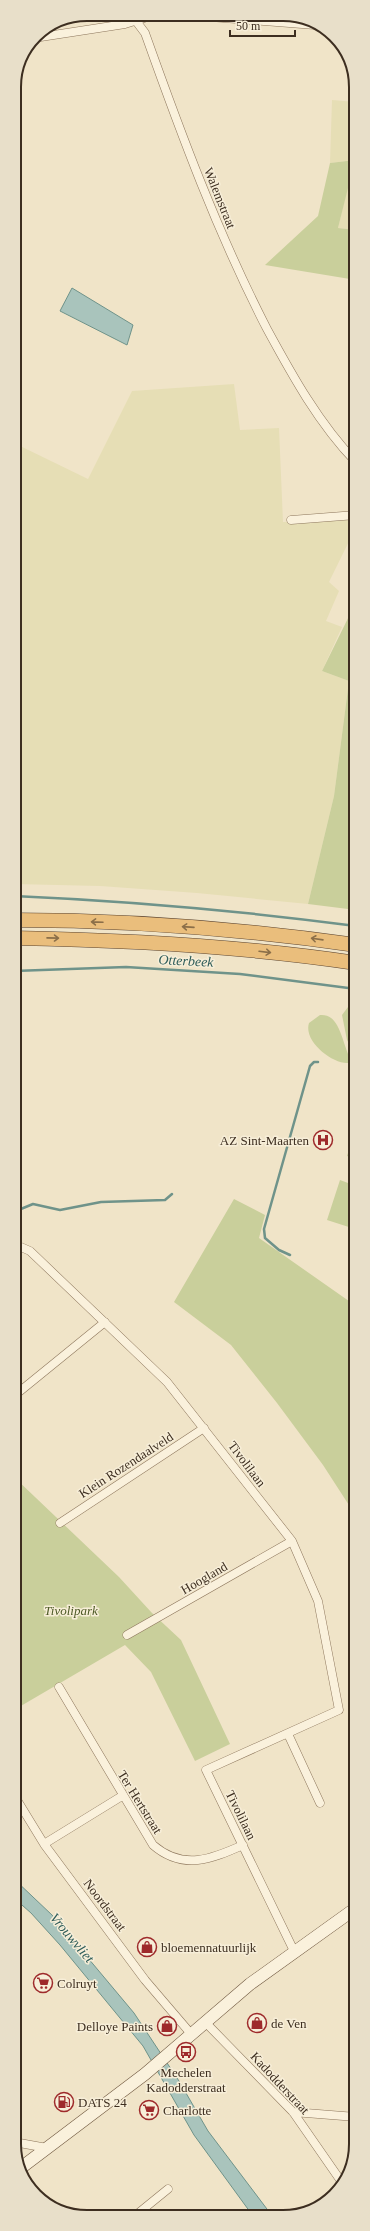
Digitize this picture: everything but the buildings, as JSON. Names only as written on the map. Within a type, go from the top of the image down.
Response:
[{"type":"highway","points":[[21,914],[39,920]]},
{"type":"highway","points":[[21,920],[206,928],[349,944]]},
{"type":"highway","points":[[21,938],[88,939],[226,947],[349,962]]},
{"type":"main road","points":[[24,2165],[150,2070],[250,1984],[349,1913]]},
{"type":"street","points":[[44,37],[74,33],[136,21]]},
{"type":"street","name":"Walemstraat","points":[[136,21],[144,33],[204,192],[240,276],[304,396],[349,453]]},
{"type":"street","points":[[263,21],[303,24]]},
{"type":"street","points":[[291,520],[349,516]]},
{"type":"street","name":"Tivolilaan","points":[[21,1247],[30,1250],[167,1382],[292,1541],[318,1601],[339,1710],[206,1770],[294,1951]]},
{"type":"street","points":[[21,1390],[105,1322]]},
{"type":"street","name":"Klein Rozendaalveld","points":[[60,1523],[204,1428]]},
{"type":"street","name":"Hoogland","points":[[127,1636],[292,1541]]},
{"type":"street","name":"Ter Hertstraat","points":[[59,1688],[122,1796],[153,1845],[167,1855],[178,1859],[207,1860],[242,1845]]},
{"type":"street","points":[[288,1734],[320,1803]]},
{"type":"street","points":[[44,1844],[122,1796]]},
{"type":"street","name":"Noordstraat","points":[[21,1806],[44,1844],[145,1980],[192,2035]]},
{"type":"street","name":"Kadodderstraat","points":[[206,2023],[293,2112],[339,2179]]},
{"type":"street","points":[[293,2112],[349,2116]]},
{"type":"street","points":[[21,2143],[47,2148]]},
{"type":"street","points":[[142,2210],[168,2189]]},
{"type":"shaded area","points":[[332,100],[349,101],[349,161],[330,163]]},
{"type":"shaded area","points":[[349,181],[349,229],[338,228]]},
{"type":"shaded area","points":[[234,384],[240,430],[279,428],[283,522],[349,520],[349,541],[329,582],[339,591],[326,621],[342,627],[322,671],[349,681],[334,796],[308,904],[197,893],[100,886],[21,884],[21,446],[88,479],[132,391]]},
{"type":"green space","points":[[349,161],[349,184],[338,228],[349,229],[349,279],[265,265],[318,216],[330,163]]},
{"type":"green space","points":[[349,616],[349,681],[322,671]]},
{"type":"green space","points":[[349,681],[349,909],[308,904],[334,796]]},
{"type":"green space","points":[[349,1007],[349,1044],[342,1015]]},
{"type":"green space","points":[[320,1015],[327,1016],[332,1019],[340,1030],[349,1056],[348,1063],[334,1060],[327,1056],[314,1044],[308,1030],[309,1023]]},
{"type":"green space","points":[[340,1180],[349,1183],[349,1227],[327,1220]]},
{"type":"green space","points":[[234,1199],[265,1215],[259,1238],[349,1301],[349,1505],[323,1465],[277,1403],[231,1345],[174,1302]]},
{"type":"green space","name":"Tivolipark","points":[[21,1484],[119,1577],[152,1613],[181,1640],[230,1744],[195,1761],[151,1672],[125,1645],[21,1706]]},
{"type":"water","points":[[72,288],[133,325],[127,345],[60,311]]},
{"type":"water","points":[[21,1886],[52,1915],[134,2013],[179,2081],[208,2131],[268,2210],[249,2210],[194,2135],[143,2046],[60,1945],[21,1904]]},
{"type":"waterway","points":[[21,896],[185,907],[349,925]]},
{"type":"waterway","name":"Otterbeek","points":[[21,971],[126,967],[240,974],[349,988]]},
{"type":"waterway","points":[[290,1255],[279,1250],[265,1238],[264,1229],[310,1066],[314,1062],[318,1062]]},
{"type":"waterway","points":[[21,1209],[33,1204],[60,1210],[101,1202],[165,1200],[172,1194]]},
{"type":"place","name":"AZ Sint-Maarten","points":[[323,1140]]},
{"type":"place","name":"bloemennatuurlijk","points":[[147,1947]]},
{"type":"place","name":"Colruyt","points":[[43,1983]]},
{"type":"place","name":"de Ven","points":[[257,2023]]},
{"type":"place","name":"Delloye Paints","points":[[167,2026]]},
{"type":"place","name":"Mechelen Kadodderstraat","points":[[186,2052]]},
{"type":"place","name":"DATS 24","points":[[64,2102]]},
{"type":"place","name":"Charlotte","points":[[149,2110]]},
{"type":"water label","name":"Vrouwvliet","points":[[72,1938]]}]
